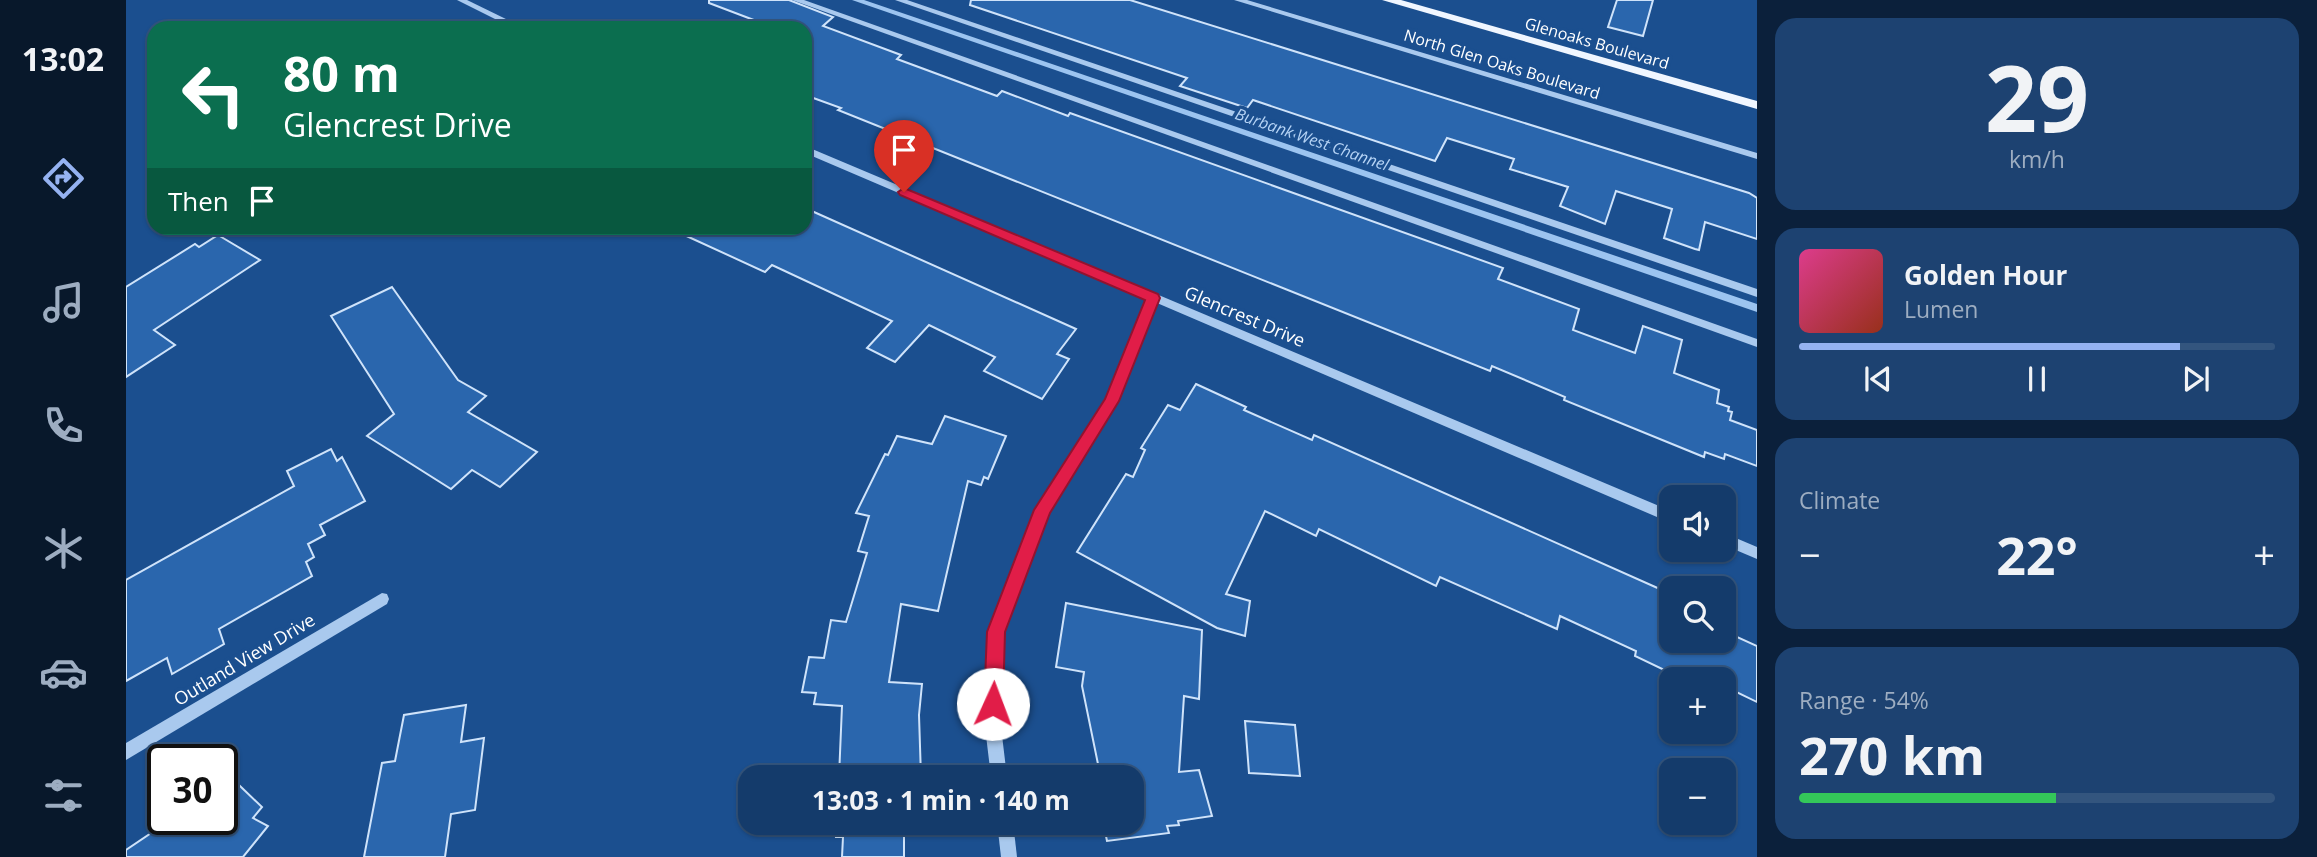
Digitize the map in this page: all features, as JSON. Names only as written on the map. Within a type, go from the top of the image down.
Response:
[{"type":"main road","name":"Glenoaks Boulevard","points":[[1388,0],[1757,105]]},
{"type":"street","points":[[461,0],[505,21]]},
{"type":"street","points":[[796,0],[1757,343]]},
{"type":"street","points":[[899,0],[1757,293]]},
{"type":"street","name":"North Glen Oaks Boulevard","points":[[1238,0],[1757,156]]},
{"type":"street","name":"Glencrest Drive","points":[[812,152],[1659,512]]},
{"type":"street","points":[[998,765],[993,727],[996,632],[1042,510],[1111,401],[1153,298]]},
{"type":"street","points":[[1736,544],[1757,553]]},
{"type":"street","name":"Outland View Drive","points":[[126,752],[382,599]]},
{"type":"street","points":[[1006,835],[1009,857]]},
{"type":"building","points":[[709,0],[789,0],[833,17],[823,26],[901,55],[897,59],[997,96],[1002,91],[1068,116],[1070,113],[1503,268],[1498,279],[1579,309],[1573,330],[1635,353],[1643,326],[1682,340],[1674,373],[1719,390],[1717,403],[1729,407],[1728,411],[1732,412],[1730,420],[1757,430],[1757,466],[1725,454],[1724,459],[1705,452],[1704,457],[1564,400],[1565,397],[1492,366],[1490,371],[838,110],[841,108],[812,98],[812,21],[757,21],[709,3]]},
{"type":"building","points":[[971,0],[1130,0],[1749,193],[1757,198],[1757,239],[1705,222],[1699,250],[1695,249],[1664,238],[1672,209],[1616,191],[1605,224],[1560,206],[1568,187],[1510,169],[1514,159],[1447,138],[1435,161],[1253,100],[1247,108],[1180,86],[1187,78],[970,5]]},
{"type":"building","points":[[1617,0],[1653,0],[1643,36],[1608,27]]},
{"type":"building","points":[[812,211],[1076,329],[1057,354],[1069,359],[1042,399],[984,371],[995,357],[929,325],[895,362],[867,348],[892,321],[772,265],[765,272],[684,235],[812,235]]},
{"type":"building","points":[[218,235],[260,260],[154,330],[175,345],[126,377],[126,287],[195,244],[199,247]]},
{"type":"building","points":[[392,287],[458,380],[486,396],[468,412],[537,452],[500,487],[472,470],[451,489],[367,436],[394,414],[331,316]]},
{"type":"building","points":[[1196,384],[1246,407],[1244,410],[1312,440],[1314,435],[1659,589],[1659,653],[1736,653],[1736,636],[1757,646],[1757,702],[1736,692],[1736,667],[1659,668],[1635,656],[1636,651],[1560,616],[1557,629],[1440,577],[1436,586],[1319,529],[1316,536],[1265,511],[1226,594],[1250,601],[1245,636],[1217,628],[1077,552],[1126,474],[1133,477],[1145,450],[1141,448],[1168,405],[1180,410]]},
{"type":"building","points":[[945,416],[1006,436],[988,479],[984,477],[981,485],[968,481],[938,611],[901,604],[889,682],[922,684],[919,715],[921,765],[840,765],[842,706],[814,704],[816,693],[802,692],[809,657],[824,658],[831,620],[846,622],[867,553],[858,551],[869,516],[856,513],[885,454],[888,455],[897,436],[932,444]]},
{"type":"building","points":[[331,449],[337,461],[342,457],[365,501],[320,525],[325,535],[308,544],[314,557],[306,562],[312,576],[219,629],[224,644],[172,674],[167,658],[126,681],[126,580],[294,486],[287,471]]},
{"type":"building","points":[[1066,603],[1202,630],[1199,699],[1184,696],[1179,772],[1199,770],[1212,816],[1178,821],[1179,825],[1167,826],[1169,833],[1107,841],[1106,835],[1144,835],[1144,765],[1091,765],[1098,764],[1082,686],[1084,672],[1056,667]]},
{"type":"building","points":[[466,705],[461,742],[484,738],[475,810],[451,814],[445,857],[364,857],[382,763],[395,761],[404,715]]},
{"type":"building","points":[[1245,721],[1295,725],[1300,776],[1249,773]]},
{"type":"building","points":[[240,786],[262,807],[253,818],[268,826],[243,857],[126,857],[126,850],[148,835],[238,835]]},
{"type":"building","points":[[904,835],[904,857],[842,857],[843,837],[836,837]]},
{"type":"waterway","name":"Burbank West Channel","points":[[856,0],[1757,308]]},
{"type":"route","points":[[904,192],[1153,298],[1111,401],[1042,510],[996,632],[993,704]]}]
